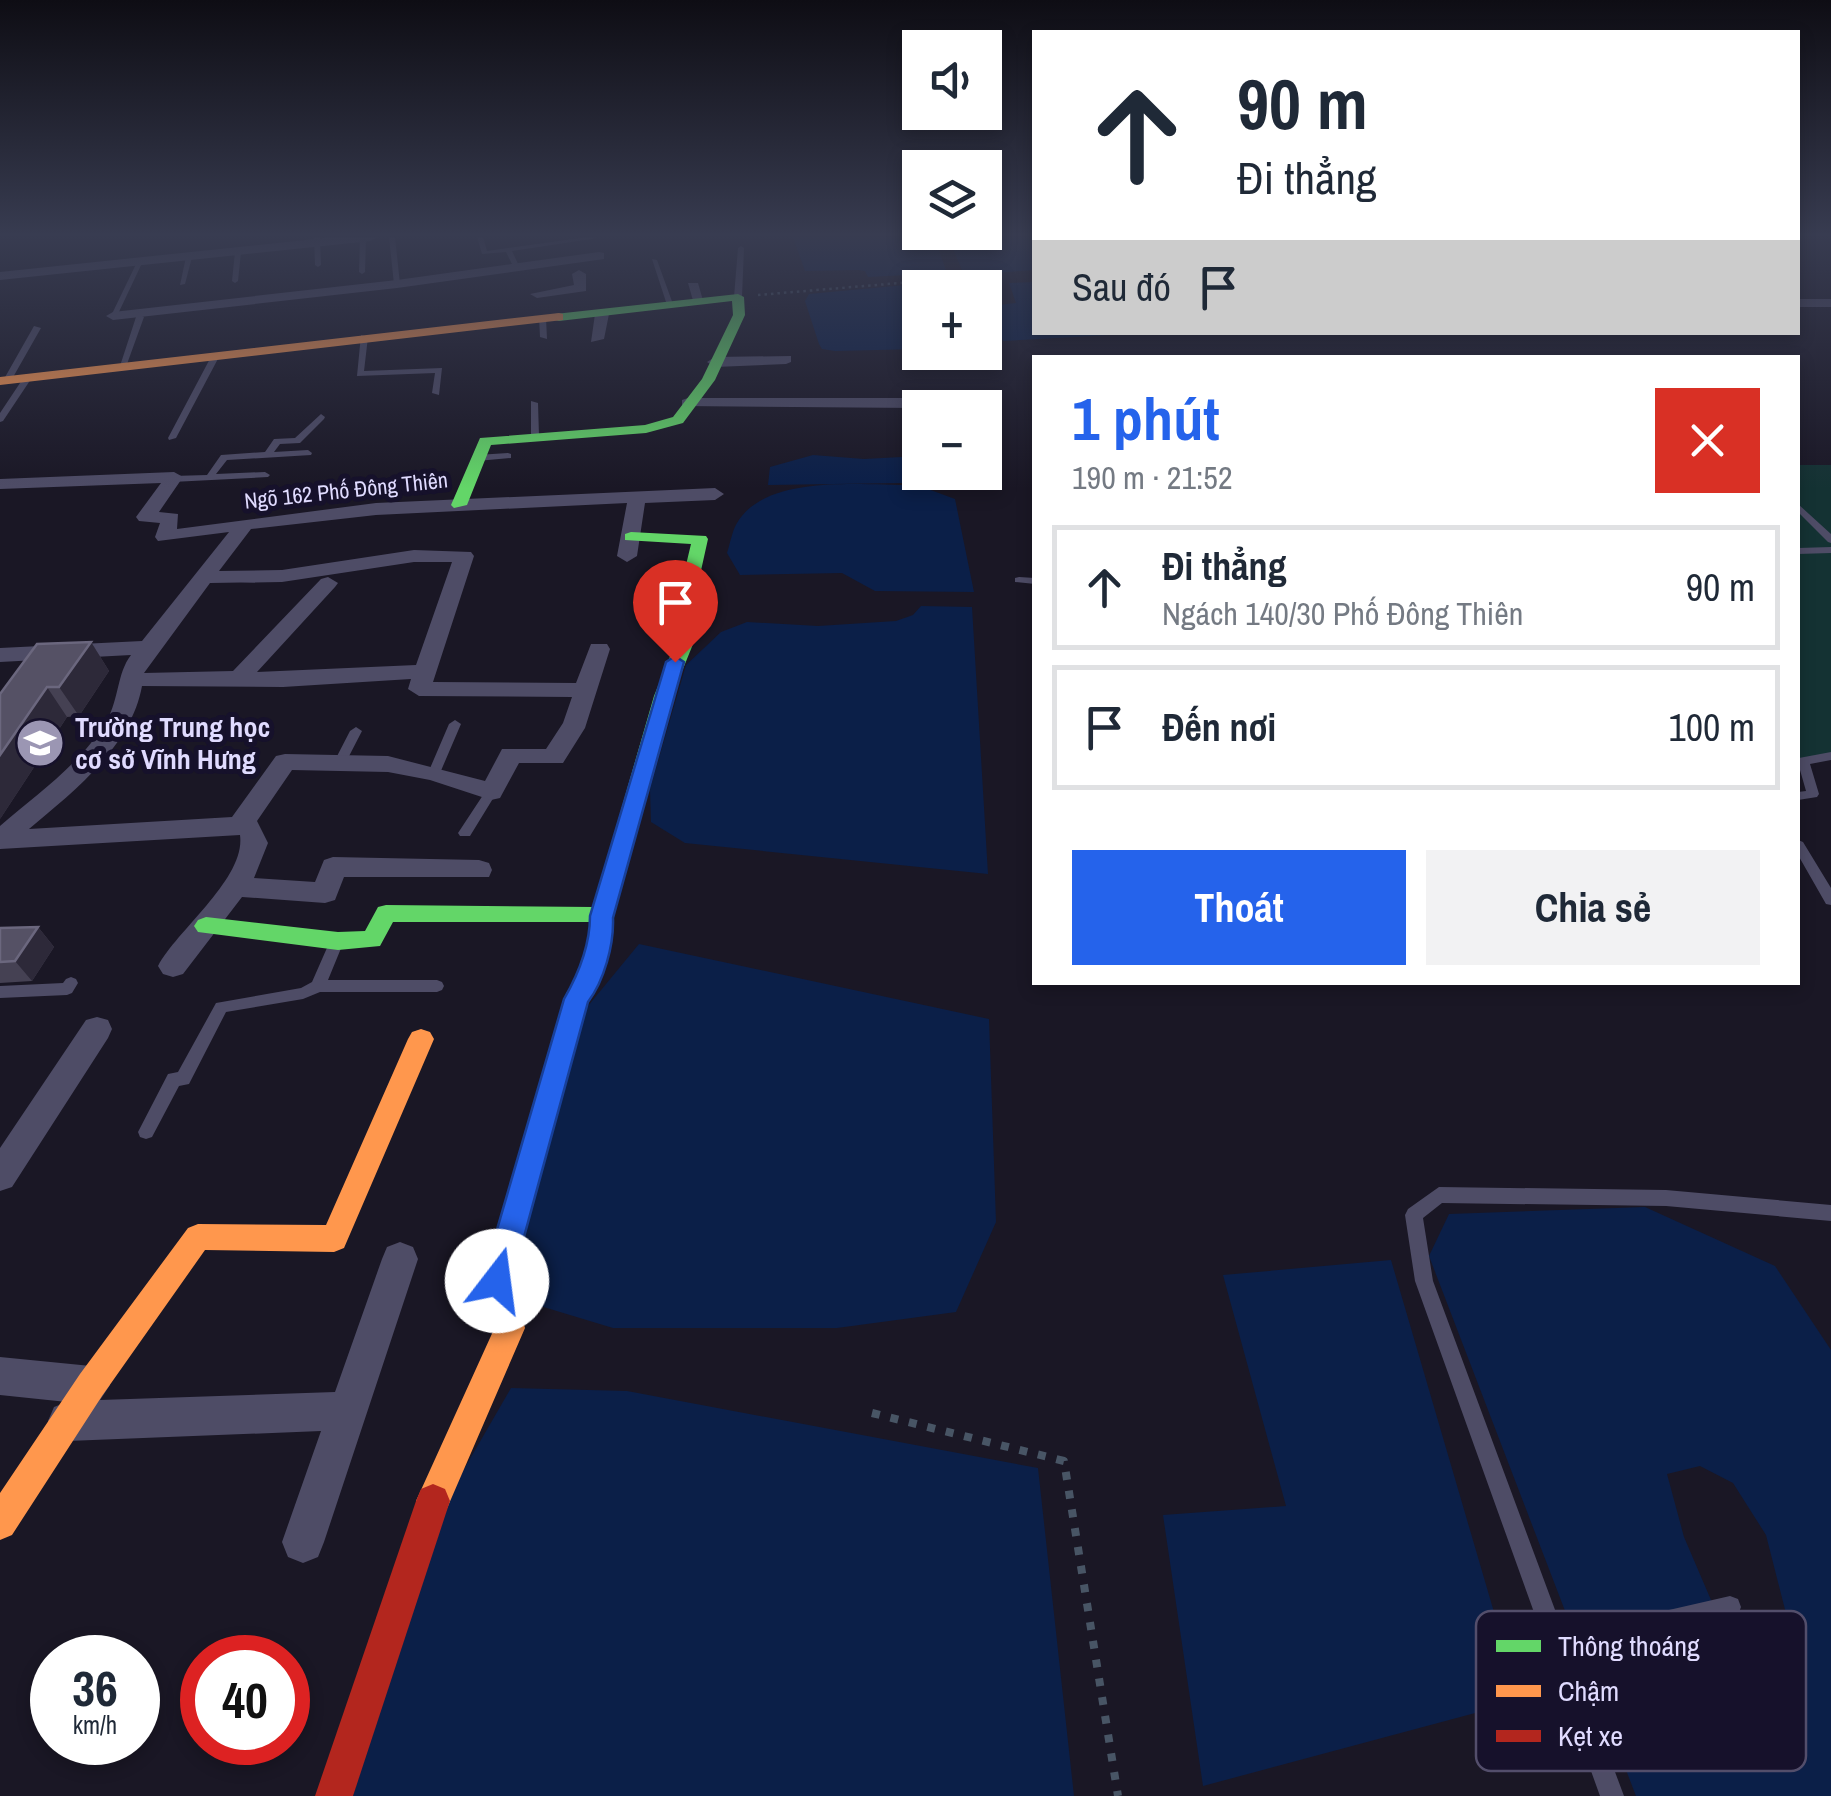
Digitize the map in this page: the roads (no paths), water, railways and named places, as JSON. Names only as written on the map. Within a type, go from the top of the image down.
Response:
[{"type":"street","points":[[12,379],[507,321]]},
{"type":"street","points":[[596,339],[600,321]]},
{"type":"street","name":"Ngõ 162 Phố Đông Thiên","points":[[172,480],[146,517],[171,518],[165,537],[376,509],[459,504],[485,442],[656,427],[678,420],[708,380],[736,321]]},
{"type":"street","points":[[715,362],[786,358]]},
{"type":"street","points":[[688,403],[902,402]]},
{"type":"street","points":[[0,484],[174,477],[172,480]]},
{"type":"street","points":[[459,504],[714,494]]},
{"type":"street","points":[[206,926],[338,941],[372,940],[386,913],[602,916],[663,696],[696,617],[700,590],[690,586],[700,539],[629,546],[637,498]]},
{"type":"street","points":[[0,840],[70,779],[114,729],[134,680],[134,666],[244,526]]},
{"type":"street","points":[[202,576],[282,576],[414,556],[464,556],[419,689],[584,690]]},
{"type":"street","points":[[238,679],[328,583]]},
{"type":"street","points":[[0,655],[148,646]]},
{"type":"street","points":[[241,824],[285,762],[388,764],[491,792],[511,754],[554,757],[568,730],[573,728],[598,649]]},
{"type":"street","points":[[134,680],[283,680],[427,671]]},
{"type":"street","points":[[0,840],[241,824],[251,830],[254,847],[234,886],[173,966]]},
{"type":"street","points":[[234,886],[325,894],[334,867],[479,870]]},
{"type":"street","points":[[334,1796],[360,1708],[433,1500],[510,1328],[497,1281],[576,999]]},
{"type":"street","points":[[0,1176],[96,1028]]},
{"type":"street","points":[[0,1523],[91,1385],[198,1237],[334,1238],[421,1039]]},
{"type":"street","points":[[302,1542],[400,1259]]},
{"type":"street","points":[[0,1376],[91,1385]]},
{"type":"street","points":[[68,1420],[348,1411]]},
{"type":"lane","points":[[123,364],[138,321]]},
{"type":"lane","points":[[0,419],[12,379],[37,328]]},
{"type":"lane","points":[[364,337],[360,374],[440,370],[436,393]]},
{"type":"lane","points":[[172,438],[216,354]]},
{"type":"lane","points":[[534,402],[535,436]]},
{"type":"lane","points":[[268,454],[277,441],[297,441],[321,417]]},
{"type":"lane","points":[[209,478],[224,456],[308,453]]},
{"type":"lane","points":[[477,458],[508,456]]},
{"type":"lane","points":[[172,480],[265,476]]},
{"type":"lane","points":[[1800,509],[1831,540]]},
{"type":"lane","points":[[1800,550],[1831,550]]},
{"type":"lane","points":[[1019,580],[1032,581]]},
{"type":"lane","points":[[434,774],[454,724]]},
{"type":"lane","points":[[340,762],[356,731]]},
{"type":"lane","points":[[1800,796],[1813,794],[1804,761],[1831,756]]},
{"type":"lane","points":[[465,833],[491,792]]},
{"type":"lane","points":[[1800,848],[1831,900]]},
{"type":"lane","points":[[576,999],[586,986],[602,933],[602,916]]},
{"type":"lane","points":[[318,986],[338,941]]},
{"type":"lane","points":[[0,992],[67,989],[70,982]]},
{"type":"lane","points":[[146,1132],[174,1079],[183,1078],[221,1007],[318,986],[437,986]]},
{"type":"lane","points":[[1545,1611],[1424,1281],[1414,1215],[1439,1195],[1666,1198],[1831,1213]]},
{"type":"lane","points":[[1712,1611],[1730,1607]]},
{"type":"lane","points":[[1603,1771],[1612,1796]]},
{"type":"water","points":[[811,321],[902,321],[902,349],[822,349]]},
{"type":"water","points":[[1002,321],[1032,321],[1032,335],[1111,335],[1003,341]]},
{"type":"water","points":[[813,455],[902,457],[902,483],[768,485],[770,467]]},
{"type":"water","points":[[902,485],[902,490],[931,490],[955,499],[974,592],[875,591],[842,573],[740,575],[727,553],[737,523],[751,507],[794,489]]},
{"type":"water","points":[[921,606],[972,607],[988,874],[685,843],[651,822],[650,789],[686,665],[721,632],[747,622],[818,626],[896,621],[913,615]]},
{"type":"water","points":[[639,944],[989,1019],[996,1222],[956,1312],[837,1328],[613,1328],[507,1296],[583,1012]]},
{"type":"water","points":[[1645,1207],[1775,1266],[1831,1350],[1831,1796],[1636,1796],[1626,1771],[1806,1771],[1806,1611],[1785,1611],[1766,1535],[1733,1483],[1700,1466],[1667,1474],[1684,1537],[1716,1611],[1565,1611],[1429,1256],[1449,1214]]},
{"type":"water","points":[[1391,1260],[1494,1611],[1476,1611],[1476,1713],[1203,1786],[1163,1515],[1286,1506],[1223,1275]]},
{"type":"water","points":[[511,1388],[627,1391],[1038,1468],[1074,1796],[353,1796],[437,1516]]},
{"type":"place","name":"Trường Trung học cơ sở Vĩnh Hưng","points":[[40,743]]}]
